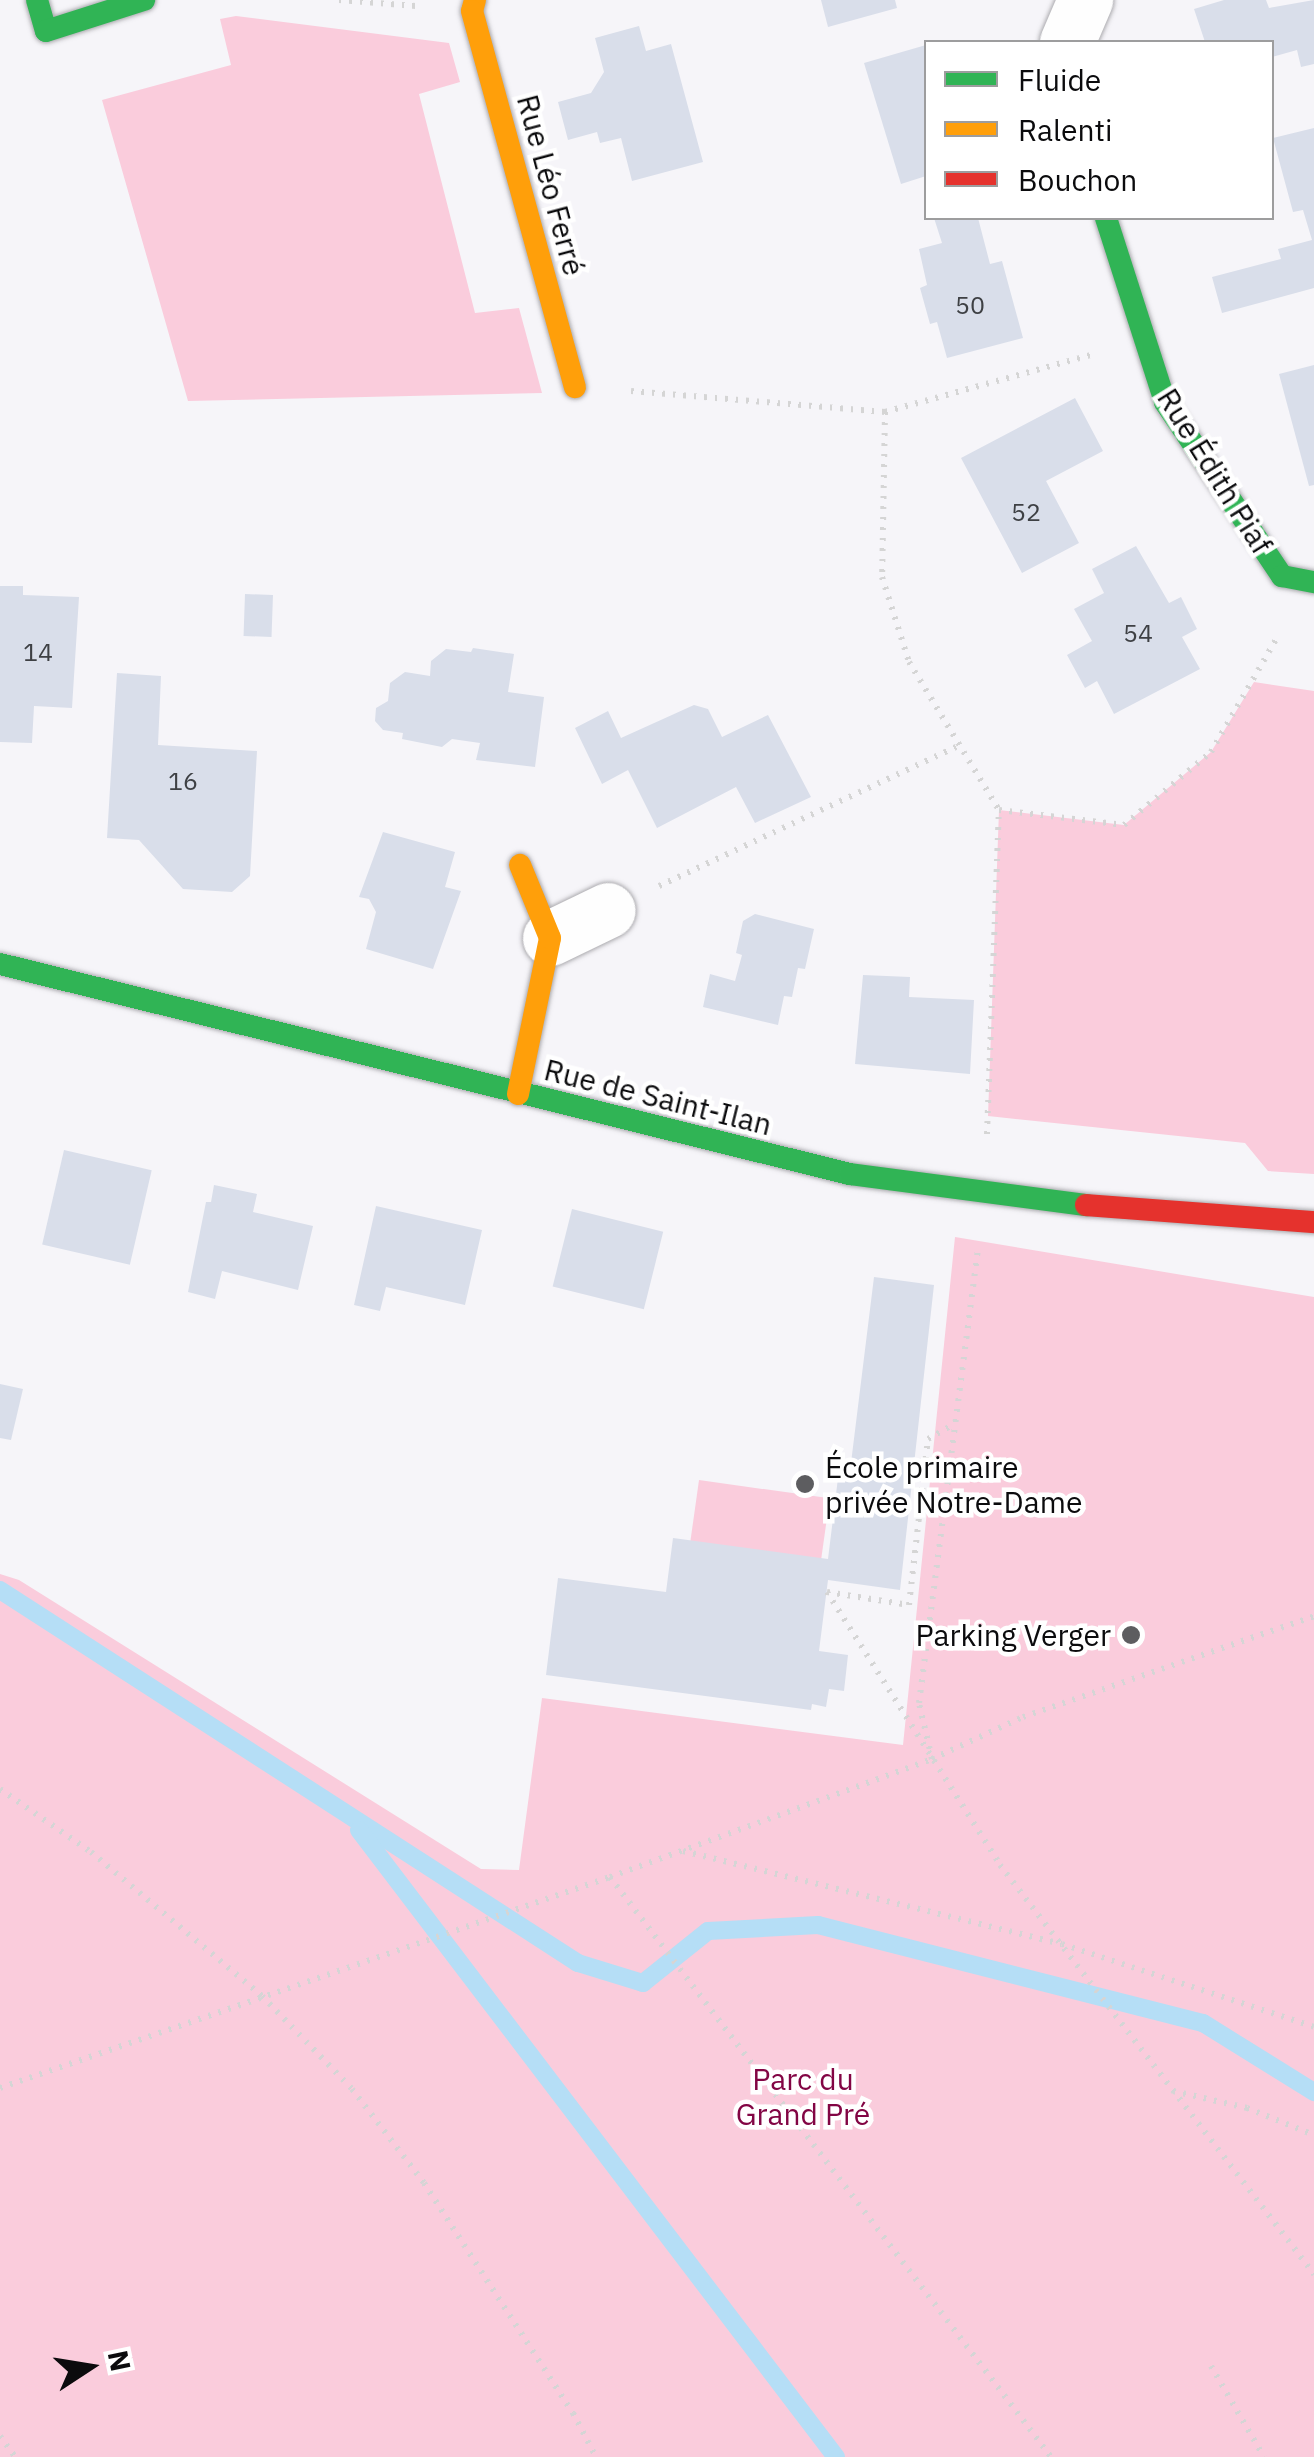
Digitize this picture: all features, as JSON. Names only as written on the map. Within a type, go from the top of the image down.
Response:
[{"type":"street","points":[[37,0],[46,31],[144,0]]},
{"type":"street","points":[[1067,40],[1085,0]]},
{"type":"street","name":"Rue Léo Ferré","points":[[473,6],[575,387]]},
{"type":"street","name":"Rue Édith Piaf","points":[[1107,220],[1165,402],[1282,576],[1310,582]]},
{"type":"street","points":[[518,1094],[550,938],[520,865]]},
{"type":"street","points":[[550,938],[608,910]]},
{"type":"street","name":"Rue de Saint-Ilan","points":[[0,964],[850,1174],[986,1193],[1314,1222]]},
{"type":"path","points":[[339,0],[473,6]]},
{"type":"path","points":[[575,387],[885,412],[1144,340]]},
{"type":"path","points":[[885,412],[882,576],[909,662],[999,810],[986,1193],[919,1703],[932,1759]]},
{"type":"path","points":[[999,810],[1124,826],[1211,752],[1310,582]]},
{"type":"path","points":[[608,910],[960,745]]},
{"type":"path","points":[[955,1423],[928,1440],[909,1605],[827,1592],[1000,1866],[1314,2274]]},
{"type":"path","points":[[0,2088],[610,1877],[932,1759],[1023,1717],[1314,1616]]},
{"type":"path","points":[[0,1790],[91,1852],[262,1996],[352,2089],[424,2183],[574,2413],[596,2457]]},
{"type":"path","points":[[682,1851],[1062,1944],[1314,2027]]},
{"type":"path","points":[[610,1877],[1050,2457]]},
{"type":"path","points":[[1171,2091],[1247,2108],[1314,2135]]},
{"type":"path","points":[[1210,2366],[1264,2457]]},
{"type":"path","points":[[0,2436],[15,2457]]},
{"type":"green space","points":[[236,16],[449,43],[460,82],[419,94],[475,313],[519,308],[542,393],[188,401],[102,100],[231,65],[220,19]]},
{"type":"green space","points":[[1254,682],[1314,691],[1314,1174],[1268,1171],[1245,1143],[988,1116],[999,810],[1124,825],[1211,752]]},
{"type":"green space","name":"Parc du Grand Pré","points":[[955,1237],[1314,1297],[1314,2457],[0,2457],[0,1574],[19,1580],[481,1869],[519,1870],[542,1698],[903,1745]]},
{"type":"green space","points":[[699,1480],[830,1498],[819,1572],[689,1553]]},
{"type":"building","points":[[821,0],[895,0],[897,8],[828,27]]},
{"type":"building","points":[[1224,0],[1266,0],[1269,8],[1314,0],[1314,64],[1301,67],[1297,50],[1274,56],[1274,40],[1204,40],[1194,9]]},
{"type":"building","points":[[639,26],[646,51],[671,44],[703,162],[632,181],[621,138],[600,143],[597,132],[568,140],[558,102],[591,93],[604,72],[595,38]]},
{"type":"building","points":[[924,46],[924,177],[901,184],[864,63]]},
{"type":"building","points":[[1314,128],[1314,288],[1222,313],[1212,277],[1281,259],[1278,249],[1312,240],[1303,210],[1293,212],[1274,138]]},
{"type":"building","points":[[935,220],[979,220],[990,264],[1002,261],[1023,338],[947,358],[937,322],[930,324],[920,288],[927,285],[919,249],[942,243]]},
{"type":"building","points":[[1314,365],[1314,485],[1309,486],[1279,374]]},
{"type":"building","points":[[1075,398],[1103,451],[1046,481],[1079,543],[1022,573],[961,458]]},
{"type":"building","points":[[1136,546],[1169,603],[1181,597],[1197,629],[1182,637],[1200,669],[1114,714],[1097,681],[1085,688],[1067,655],[1092,641],[1074,609],[1104,593],[1092,569]]},
{"type":"building","points":[[0,586],[23,586],[23,595],[79,597],[72,708],[34,706],[32,743],[0,742]]},
{"type":"building","points":[[245,594],[273,595],[272,637],[244,636]]},
{"type":"building","points":[[473,648],[514,654],[508,692],[544,697],[535,767],[476,760],[480,743],[452,739],[442,747],[402,739],[403,733],[383,730],[375,721],[376,708],[388,701],[390,683],[405,672],[430,676],[431,661],[446,649],[471,652]]},
{"type":"building","points":[[117,673],[161,676],[158,745],[257,751],[250,876],[232,892],[183,889],[139,840],[107,838]]},
{"type":"building","points":[[694,705],[708,709],[722,737],[768,715],[811,797],[755,823],[736,787],[657,828],[628,770],[602,784],[575,728],[608,711],[621,738]]},
{"type":"building","points":[[383,832],[455,852],[445,887],[461,891],[433,969],[366,949],[376,912],[369,899],[359,897]]},
{"type":"building","points":[[755,914],[814,929],[805,969],[798,968],[792,997],[784,996],[778,1025],[703,1007],[710,974],[735,981],[742,955],[736,953],[743,921]]},
{"type":"building","points":[[863,975],[910,977],[909,997],[974,1000],[970,1074],[855,1064]]},
{"type":"building","points":[[64,1150],[152,1170],[130,1265],[42,1245]]},
{"type":"building","points":[[214,1185],[257,1194],[253,1212],[313,1226],[298,1290],[222,1271],[215,1299],[188,1292],[206,1202],[211,1202]]},
{"type":"building","points":[[376,1206],[482,1230],[465,1305],[386,1287],[380,1311],[354,1305]]},
{"type":"building","points":[[572,1209],[663,1232],[644,1309],[553,1287]]},
{"type":"building","points":[[874,1277],[934,1285],[900,1590],[828,1580],[819,1651],[848,1655],[844,1691],[829,1689],[826,1707],[812,1704],[811,1710],[546,1675],[558,1578],[666,1592],[673,1538],[828,1559],[838,1478],[849,1479]]},
{"type":"building","points":[[0,1384],[23,1389],[11,1440],[0,1438]]},
{"type":"waterway","points":[[0,1590],[578,1963],[643,1983],[708,1931],[818,1925],[1203,2023],[1314,2092]]},
{"type":"waterway","points":[[359,1830],[836,2457]]},
{"type":"traffic: fast","points":[[37,0],[46,31],[144,0]]},
{"type":"traffic: fast","points":[[1107,220],[1165,402],[1282,576],[1314,582]]},
{"type":"traffic: fast","points":[[0,964],[850,1174],[1086,1205]]},
{"type":"traffic: slow","points":[[475,0],[472,11],[575,387]]},
{"type":"traffic: slow","points":[[518,1094],[550,938],[520,865]]},
{"type":"traffic: jam","points":[[1086,1205],[1314,1222]]},
{"type":"place","name":"École primaire privée Notre-Dame","points":[[805,1484]]},
{"type":"place","name":"Parking Verger","points":[[1131,1635]]}]
